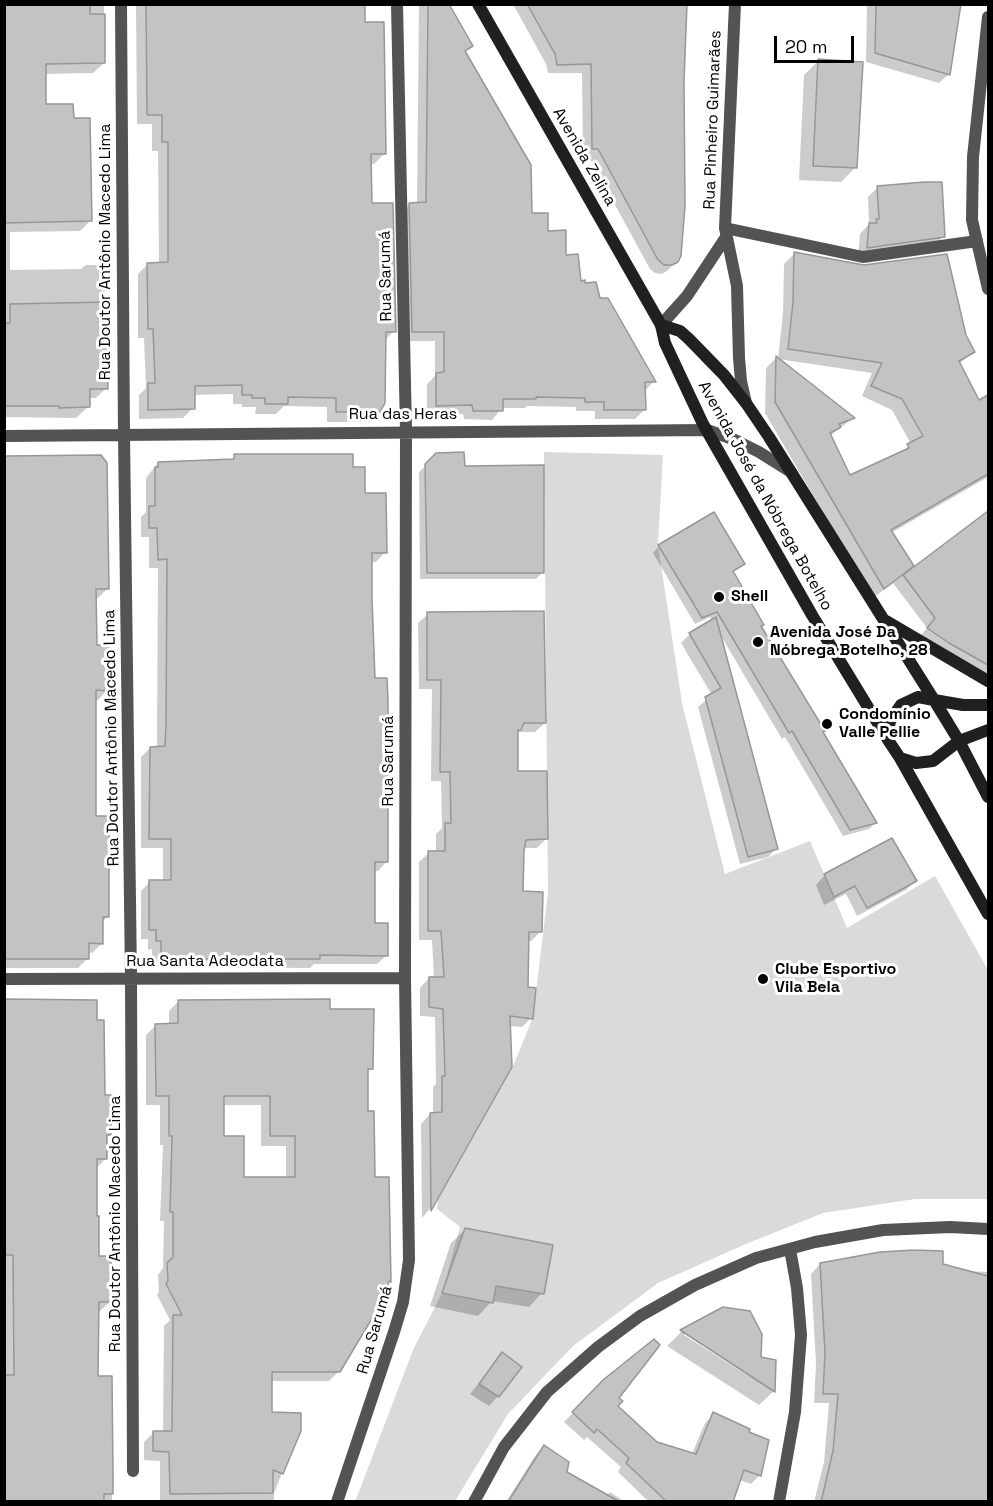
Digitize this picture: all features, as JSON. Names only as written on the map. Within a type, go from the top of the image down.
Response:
[{"type":"main road","name":"Avenida Zelina","points":[[478,4],[661,326]]},
{"type":"main road","name":"Avenida José da Nóbrega Botelho","points":[[888,740],[812,615],[707,430],[665,343],[661,326],[680,330],[724,375],[746,403],[934,700]]},
{"type":"main road","points":[[884,621],[988,681]]},
{"type":"main road","points":[[988,705],[963,705],[918,697],[901,705],[890,721],[888,740],[988,914]]},
{"type":"main road","points":[[934,700],[959,741],[988,797]]},
{"type":"main road","points":[[900,758],[916,763],[933,761],[959,741],[988,730]]},
{"type":"street","name":"Rua Doutor Antônio Macedo Lima","points":[[121,4],[131,979],[133,1471]]},
{"type":"street","name":"Rua Pinheiro Guimarães","points":[[735,4],[726,232],[737,286],[739,358],[746,403]]},
{"type":"street","name":"Rua Sarumá","points":[[337,1502],[403,1302],[408,1260],[405,978],[406,432],[400,6]]},
{"type":"street","points":[[988,17],[973,157],[972,220],[976,241],[985,262],[988,289]]},
{"type":"street","points":[[661,326],[687,296],[726,232],[863,256],[976,241]]},
{"type":"street","name":"Rua das Heras","points":[[4,436],[707,430],[733,439],[791,472]]},
{"type":"street","name":"Rua Santa Adeodata","points":[[4,979],[405,978]]},
{"type":"street","points":[[474,1502],[504,1447],[548,1392],[598,1347],[640,1316],[694,1285],[756,1258],[815,1242],[884,1230],[950,1227],[988,1229]]},
{"type":"street","points":[[778,1502],[795,1412],[801,1335],[797,1288],[790,1249]]},
{"type":"shaded area","name":"Clube Esportivo Vila Bela","points":[[544,452],[663,455],[658,545],[682,703],[725,874],[810,841],[847,928],[935,876],[988,970],[988,1199],[915,1199],[823,1213],[658,1283],[573,1346],[508,1414],[455,1501],[355,1502],[413,1350],[442,1293],[460,1227],[437,1209],[438,1198],[514,1064],[533,1017],[548,892]]},
{"type":"building","points":[[4,4],[90,4],[90,14],[105,14],[105,63],[46,64],[46,104],[73,104],[74,118],[90,118],[92,221],[4,223]]},
{"type":"building","points":[[146,4],[365,4],[365,22],[384,22],[386,154],[371,154],[372,203],[393,203],[396,332],[386,332],[385,403],[380,412],[336,412],[336,398],[288,397],[288,404],[265,404],[265,398],[242,395],[242,385],[195,386],[195,409],[148,410],[148,383],[155,383],[153,329],[148,329],[147,263],[168,262],[168,142],[162,142],[162,115],[147,115]]},
{"type":"building","points":[[428,4],[449,4],[473,46],[465,51],[531,165],[532,213],[548,213],[548,231],[566,230],[566,255],[578,254],[581,281],[596,282],[600,298],[608,298],[656,382],[645,382],[646,410],[604,410],[604,402],[585,402],[585,398],[536,397],[536,399],[503,399],[503,411],[473,411],[472,405],[436,406],[436,373],[444,372],[444,332],[412,332],[409,203],[426,202]]},
{"type":"building","points":[[527,4],[687,4],[684,81],[685,206],[681,256],[678,262],[664,265],[658,260],[598,149],[592,149],[591,64],[557,65],[555,54]]},
{"type":"building","points":[[876,4],[961,4],[950,75],[875,53]]},
{"type":"building","points":[[818,59],[863,62],[857,168],[813,166]]},
{"type":"building","points":[[942,182],[945,237],[867,248],[869,223],[877,223],[876,219],[879,219],[877,186]]},
{"type":"building","points":[[794,252],[864,265],[947,254],[966,335],[975,352],[959,361],[979,400],[988,395],[988,474],[891,530],[914,566],[884,589],[775,402],[776,356],[855,418],[839,424],[841,427],[830,433],[850,475],[909,448],[907,444],[923,436],[902,399],[871,386],[882,363],[788,349],[793,302]]},
{"type":"building","points":[[107,302],[108,389],[90,389],[90,407],[4,406],[4,323],[10,323],[10,304]]},
{"type":"building","points":[[464,452],[465,466],[544,465],[544,573],[427,573],[425,464],[436,453]]},
{"type":"building","points":[[234,454],[353,454],[353,467],[365,467],[365,493],[386,493],[387,553],[372,553],[372,598],[375,678],[387,678],[388,700],[388,862],[375,862],[375,923],[388,923],[388,956],[320,955],[320,959],[161,959],[161,941],[156,941],[156,930],[149,930],[149,880],[171,880],[171,839],[149,839],[150,747],[165,746],[166,725],[167,559],[158,560],[157,528],[149,528],[149,506],[155,506],[155,467],[158,467],[158,462],[234,459]]},
{"type":"building","points":[[101,455],[107,463],[109,589],[96,589],[97,645],[109,645],[109,691],[96,690],[96,816],[109,816],[109,917],[103,917],[103,944],[89,943],[89,959],[4,959],[4,456]]},
{"type":"building","points":[[988,511],[988,665],[927,628],[935,618],[903,575]]},
{"type":"building","points":[[714,512],[745,564],[733,571],[764,625],[761,626],[825,731],[823,732],[877,823],[850,830],[792,731],[789,733],[717,612],[702,618],[658,545]]},
{"type":"building","points":[[544,611],[546,723],[524,723],[521,730],[518,730],[518,771],[547,771],[548,839],[526,840],[524,851],[523,891],[543,892],[542,932],[529,932],[528,987],[536,988],[533,1019],[510,1016],[512,1067],[431,1211],[430,1113],[442,1112],[442,1076],[445,1076],[443,1009],[429,1007],[429,977],[444,977],[441,931],[428,931],[428,851],[445,851],[445,823],[451,823],[450,772],[440,772],[441,680],[427,680],[427,612]]},
{"type":"building","points":[[716,617],[778,849],[748,857],[705,697],[721,688],[689,633]]},
{"type":"building","points":[[892,838],[917,881],[867,908],[855,886],[834,897],[824,874]]},
{"type":"building","points":[[4,999],[97,1000],[97,1020],[104,1020],[105,1095],[112,1095],[111,1135],[107,1135],[107,1159],[97,1159],[97,1216],[99,1216],[99,1256],[111,1256],[112,1302],[99,1302],[98,1376],[112,1376],[113,1494],[104,1494],[104,1502],[4,1502],[4,1375],[14,1375],[13,1255],[4,1255]]},
{"type":"building","points":[[330,999],[330,1009],[374,1009],[373,1069],[368,1069],[368,1111],[374,1111],[375,1177],[389,1177],[391,1282],[389,1281],[386,1295],[340,1372],[272,1372],[272,1412],[301,1413],[301,1431],[283,1474],[273,1470],[273,1493],[170,1494],[169,1452],[153,1451],[153,1431],[172,1431],[173,1315],[182,1315],[166,1284],[168,1281],[167,1263],[173,1257],[173,1212],[170,1212],[172,1136],[169,1136],[169,1096],[156,1096],[155,1024],[178,1023],[178,1000]],"holes":[[[224,1096],[270,1096],[270,1136],[295,1136],[295,1177],[244,1177],[244,1136],[224,1136]]]},
{"type":"building","points":[[465,1228],[553,1245],[544,1294],[496,1286],[493,1303],[442,1293]]},
{"type":"building","points":[[943,1251],[943,1264],[988,1276],[988,1502],[821,1502],[833,1451],[838,1394],[823,1394],[825,1353],[820,1263],[880,1252]]},
{"type":"building","points":[[723,1307],[750,1311],[762,1334],[761,1357],[776,1360],[775,1392],[680,1330]]},
{"type":"building","points":[[654,1339],[660,1345],[619,1398],[623,1401],[618,1406],[657,1442],[696,1454],[713,1412],[769,1440],[761,1476],[744,1470],[733,1502],[667,1502],[626,1463],[629,1458],[597,1429],[594,1433],[572,1412],[603,1380]]},
{"type":"building","points":[[502,1352],[522,1367],[499,1397],[479,1384]]},
{"type":"building","points":[[544,1445],[569,1462],[567,1472],[620,1502],[508,1502]]},
{"type":"place","name":"Shell","points":[[719,597]]},
{"type":"place","name":"Avenida José Da Nóbrega Botelho, 28","points":[[758,642]]},
{"type":"place","name":"Condomínio Valle Pellie","points":[[827,724]]},
{"type":"place","name":"Clube Esportivo Vila Bela","points":[[763,979]]}]
